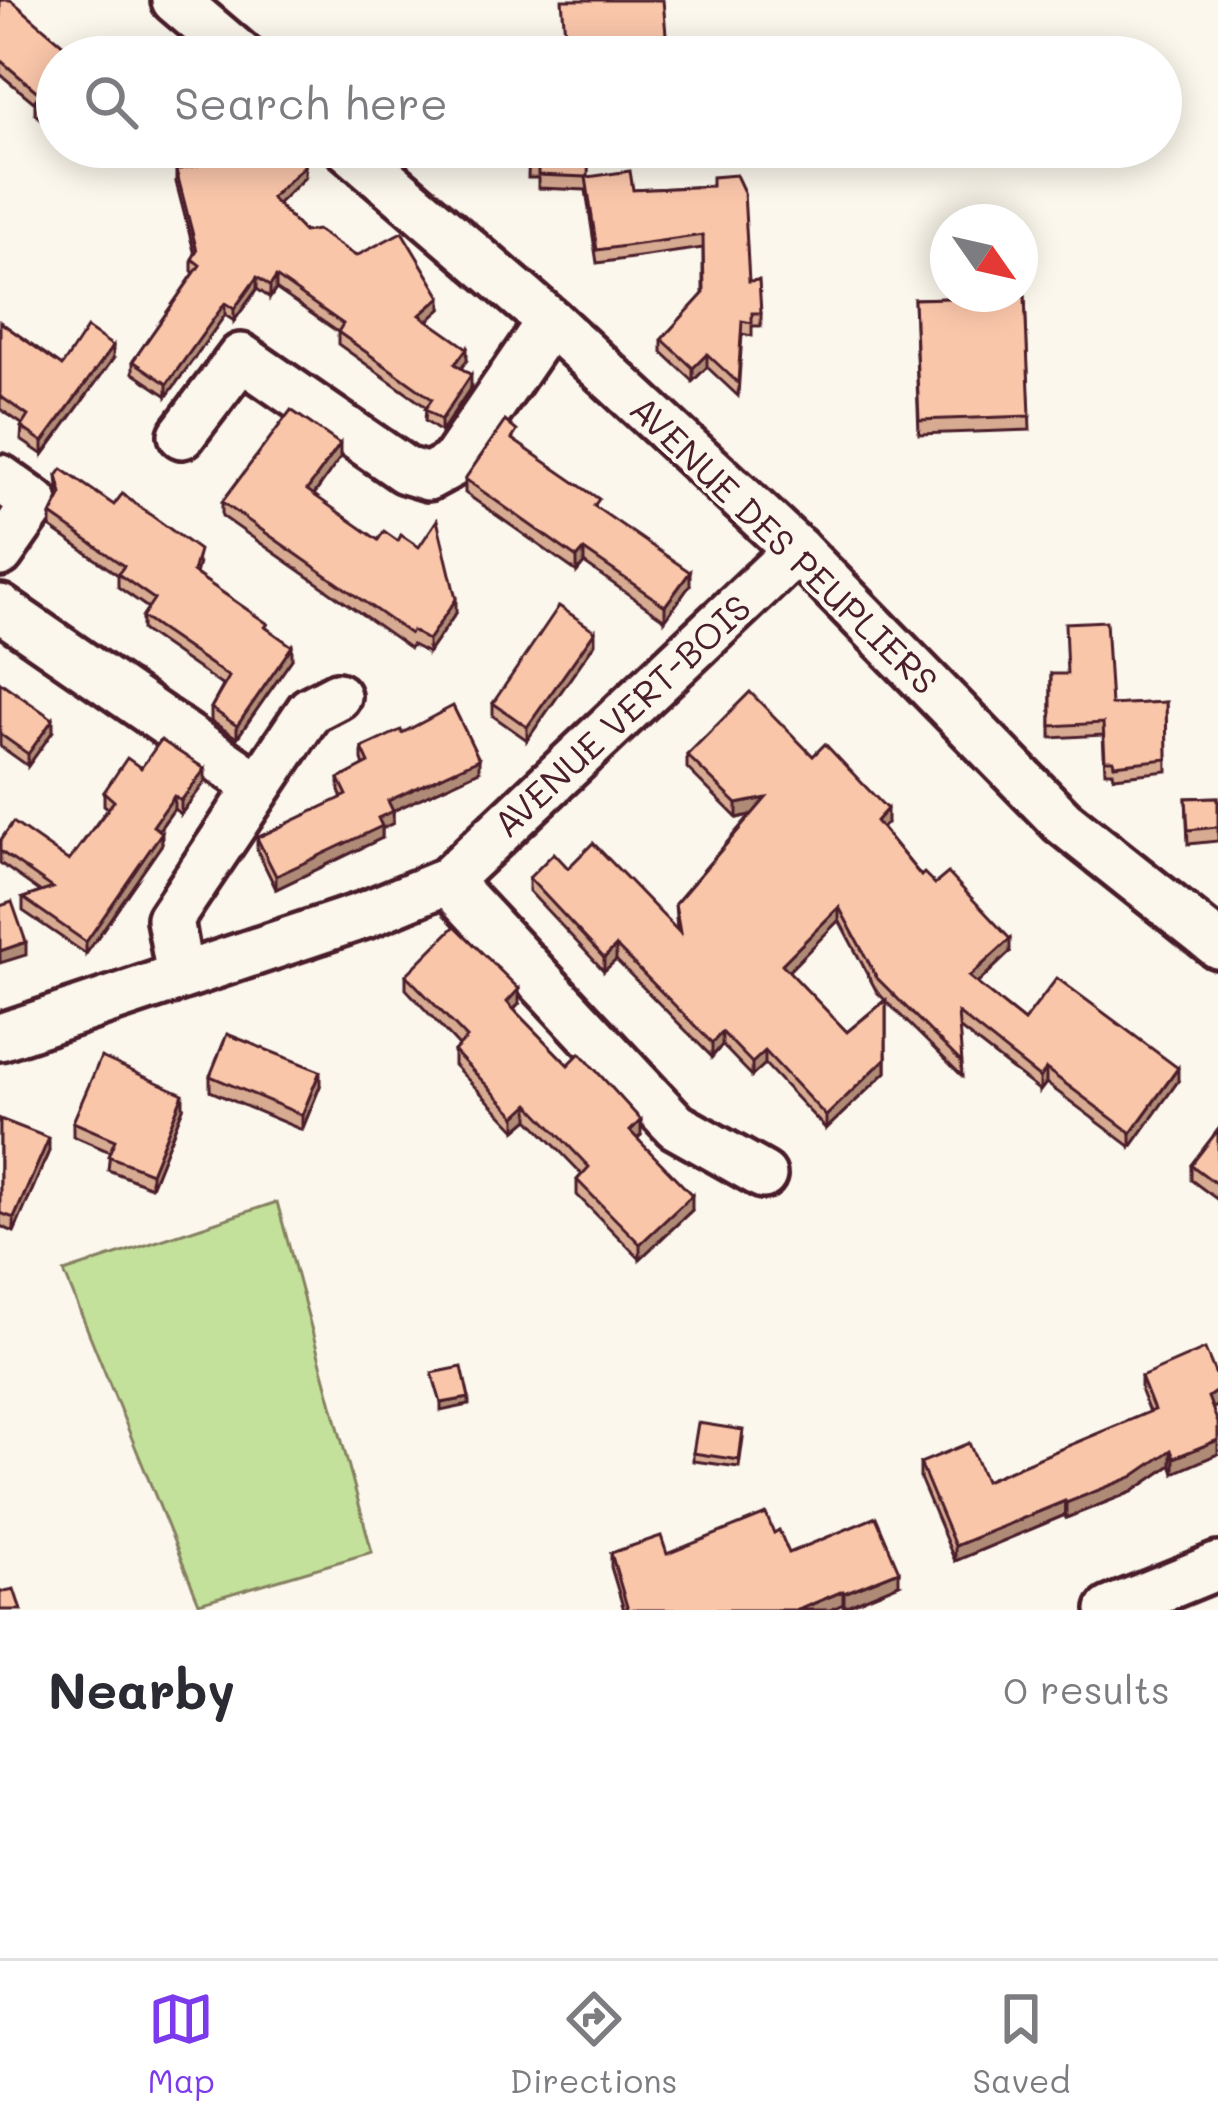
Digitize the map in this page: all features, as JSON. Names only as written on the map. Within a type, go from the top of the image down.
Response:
[{"type":"street","points":[[175,0],[217,36]]},
{"type":"street","name":"AVENUE DES PEUPLIERS","points":[[372,168],[550,321],[796,550],[1062,821],[1218,945]]},
{"type":"street","points":[[182,435],[241,357],[405,470],[428,477],[452,464],[550,321]]},
{"type":"street","points":[[0,478],[35,503],[2,547]]},
{"type":"street","name":"AVENUE VERT-BOIS","points":[[0,1037],[365,915],[447,881],[796,550]]},
{"type":"street","points":[[0,608],[258,787]]},
{"type":"street","points":[[180,976],[170,919],[310,710],[337,696]]},
{"type":"street","points":[[447,881],[676,1126],[763,1174]]},
{"type":"street","points":[[1110,1610],[1218,1566]]},
{"type":"green space","points":[[277,1202],[372,1552],[199,1603],[64,1272]]},
{"type":"building","points":[[0,0],[11,0],[53,36],[36,36],[36,91],[0,60]]},
{"type":"building","points":[[562,0],[663,0],[666,36],[565,36]]},
{"type":"building","points":[[302,168],[271,198],[304,232],[317,230],[356,256],[402,232],[441,297],[420,315],[467,348],[455,364],[471,375],[441,420],[425,409],[432,399],[338,332],[343,324],[276,277],[270,286],[257,277],[234,309],[225,303],[167,384],[133,361],[200,265],[192,259],[197,251],[176,170]]},
{"type":"building","points":[[538,168],[588,168],[588,177],[630,171],[633,190],[712,186],[712,177],[736,175],[744,192],[749,281],[759,280],[761,313],[752,313],[752,323],[742,321],[738,383],[707,354],[693,368],[662,339],[704,293],[703,235],[597,250],[586,177],[538,175]]},
{"type":"building","points":[[914,299],[930,299],[930,312],[1026,312],[1030,416],[919,420]]},
{"type":"building","points":[[0,322],[62,366],[87,328],[113,346],[43,442],[21,427],[28,416],[0,396]]},
{"type":"building","points":[[291,410],[340,444],[307,490],[378,540],[384,531],[419,547],[437,520],[456,599],[428,640],[410,634],[222,502]]},
{"type":"building","points":[[505,421],[517,431],[512,439],[599,499],[594,506],[690,572],[665,606],[584,550],[577,558],[465,479]]},
{"type":"building","points":[[62,469],[114,505],[122,494],[199,550],[193,572],[292,646],[237,726],[211,708],[229,677],[142,617],[154,599],[118,574],[124,566],[51,515],[62,494],[57,476]]},
{"type":"building","points":[[559,606],[595,631],[527,727],[493,703]]},
{"type":"building","points":[[1106,621],[1111,705],[1166,702],[1167,759],[1114,765],[1113,760],[1105,760],[1103,723],[1051,726],[1051,674],[1067,674],[1065,623]]},
{"type":"building","points":[[0,682],[53,719],[28,754],[0,734]]},
{"type":"building","points":[[750,692],[813,756],[825,744],[887,809],[876,821],[921,876],[924,873],[935,884],[948,873],[1010,939],[969,977],[1024,1021],[1057,978],[1178,1068],[1131,1133],[1046,1069],[1040,1078],[958,1013],[962,1063],[877,978],[839,907],[782,964],[847,1032],[886,1000],[886,1058],[826,1116],[765,1051],[752,1063],[722,1032],[712,1043],[616,946],[604,958],[529,878],[554,853],[568,868],[593,843],[680,933],[675,904],[766,798],[737,804],[687,755]]},
{"type":"building","points":[[453,706],[479,759],[388,801],[393,811],[378,818],[382,826],[276,876],[257,838],[347,795],[339,779],[369,763],[362,748]]},
{"type":"building","points":[[161,740],[205,769],[181,801],[174,796],[153,826],[162,832],[86,942],[23,898],[53,888],[0,851],[0,841],[13,822],[69,861],[114,801],[104,792],[127,758],[141,768]]},
{"type":"building","points":[[1218,797],[1218,827],[1188,830],[1186,798]]},
{"type":"building","points":[[12,902],[26,942],[0,951],[0,906]]},
{"type":"building","points":[[455,926],[519,989],[507,1002],[518,1014],[568,1065],[580,1053],[641,1120],[630,1131],[692,1195],[640,1244],[577,1180],[589,1167],[529,1104],[516,1116],[454,1051],[467,1038],[406,975]]},
{"type":"building","points":[[227,1034],[320,1071],[302,1115],[210,1076]]},
{"type":"building","points":[[101,1057],[183,1094],[151,1173],[108,1156],[115,1140],[73,1122]]},
{"type":"building","points":[[0,1119],[49,1138],[14,1218],[0,1213]]},
{"type":"building","points":[[1218,1130],[1218,1185],[1191,1165]]},
{"type":"building","points":[[1205,1349],[1218,1380],[1218,1390],[1208,1397],[1218,1423],[1218,1440],[1174,1458],[1171,1450],[1132,1477],[955,1546],[920,1463],[969,1443],[985,1481],[1154,1410],[1141,1377]]},
{"type":"building","points":[[462,1367],[469,1398],[441,1403],[432,1373]]},
{"type":"building","points":[[698,1423],[743,1430],[739,1460],[693,1453]]},
{"type":"building","points":[[766,1514],[789,1553],[876,1517],[899,1571],[798,1610],[628,1610],[611,1553],[661,1536],[667,1554]]},
{"type":"building","points":[[14,1589],[21,1610],[0,1610],[0,1592]]}]
